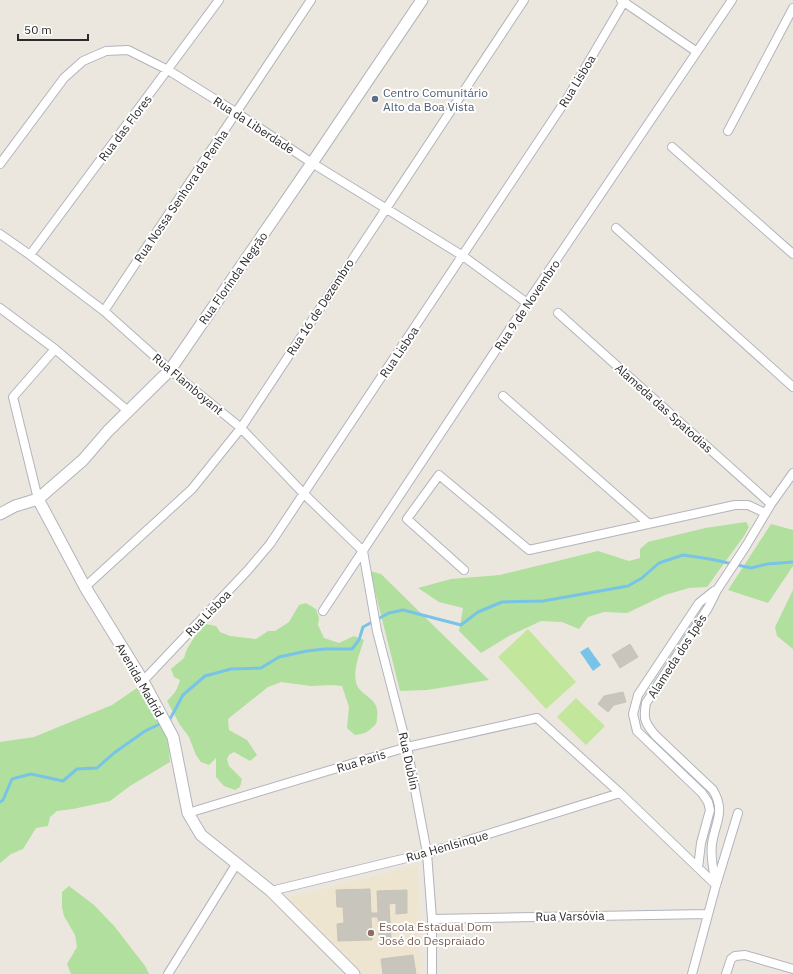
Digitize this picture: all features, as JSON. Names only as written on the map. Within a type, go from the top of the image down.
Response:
[{"type":"street","name":"Rua das Flores","points":[[30,255],[219,0]]},
{"type":"street","name":"Rua Nossa Senhora da Penha","points":[[104,311],[311,0]]},
{"type":"street","name":"Rua Florinda Negrão","points":[[0,514],[15,506],[38,499],[83,460],[108,431],[170,370],[422,0]]},
{"type":"street","name":"Rua 16 de Dezembro","points":[[85,587],[192,489],[241,428],[524,0]]},
{"type":"street","name":"Rua 9 de Novembro","points":[[323,611],[527,303],[732,0]]},
{"type":"street","points":[[624,1],[697,52]]},
{"type":"street","name":"Rua Lisboa","points":[[143,681],[248,570],[270,544],[568,97],[624,1]]},
{"type":"street","points":[[728,131],[793,9]]},
{"type":"street","name":"Rua da Liberdade","points":[[0,164],[64,78],[83,61],[106,51],[128,50],[168,70],[237,113],[312,163],[463,256],[527,303]]},
{"type":"street","points":[[672,147],[793,254]]},
{"type":"street","points":[[616,228],[793,387]]},
{"type":"street","name":"Rua Flamboyant","points":[[0,234],[104,311],[170,370],[241,428],[304,494],[362,551]]},
{"type":"street","points":[[0,308],[55,349],[128,411]]},
{"type":"street","name":"Alameda das Spatodias","points":[[558,312],[771,504]]},
{"type":"street","name":"Avenida Madrid","points":[[55,349],[13,397],[38,499],[85,587],[143,681],[173,737],[188,813],[201,835],[271,891],[353,974]]},
{"type":"street","points":[[503,396],[649,524]]},
{"type":"street","name":"Alameda dos Ipês","points":[[647,725],[644,715],[646,703],[708,608],[717,590],[746,546],[765,513],[793,473]]},
{"type":"street","points":[[464,570],[407,519],[439,475],[529,550],[735,505],[748,505],[765,513]]},
{"type":"street","name":"Rua Dublin","points":[[362,551],[377,631],[407,747],[427,853],[432,919],[432,974]]},
{"type":"street","name":"Alameda dos Ipês","points":[[637,731],[633,714],[638,695],[699,603],[717,590]]},
{"type":"street","points":[[638,695],[646,703]]},
{"type":"street","name":"Rua Paris","points":[[188,813],[407,747],[537,718],[620,794]]},
{"type":"street","points":[[698,868],[699,854],[710,810],[708,802],[702,793],[637,731],[647,725],[655,735],[713,790],[718,798],[720,808],[712,845],[712,858],[716,885]]},
{"type":"street","points":[[620,794],[716,885]]},
{"type":"street","name":"Rua Henlsinque","points":[[271,891],[427,853],[620,794]]},
{"type":"street","points":[[710,810],[720,808]]},
{"type":"street","points":[[692,974],[716,885],[738,813]]},
{"type":"street","points":[[699,854],[712,858]]},
{"type":"street","points":[[168,974],[237,863]]},
{"type":"street","name":"Rua Varsóvia","points":[[432,919],[708,914]]},
{"type":"street","points":[[726,974],[731,959],[740,955],[745,955],[793,970]]},
{"type":"shaded area","name":"Escola Estadual Dom José do Despraiado","points":[[418,865],[421,974],[362,974],[286,898]]},
{"type":"green space","points":[[746,522],[749,527],[744,536],[707,587],[689,588],[665,595],[627,613],[604,612],[588,617],[579,629],[562,622],[541,621],[509,636],[481,653],[459,631],[463,608],[439,602],[418,588],[451,579],[500,575],[598,551],[629,561],[640,558],[640,549],[648,542],[705,528]]},
{"type":"green space","points":[[771,524],[793,530],[793,566],[768,603],[728,590]]},
{"type":"green space","points":[[370,571],[381,574],[489,680],[427,690],[400,691]]},
{"type":"green space","points":[[793,590],[793,649],[777,636],[775,627]]},
{"type":"green space","points":[[306,603],[316,609],[319,618],[318,625],[324,638],[339,643],[354,636],[364,640],[356,666],[355,677],[361,691],[376,705],[376,723],[368,731],[358,735],[355,735],[347,728],[349,707],[342,686],[311,686],[281,682],[268,687],[228,719],[229,730],[247,740],[257,755],[250,761],[234,752],[229,755],[227,759],[229,766],[242,779],[240,787],[235,790],[224,786],[216,777],[216,758],[209,765],[201,762],[196,755],[189,737],[180,725],[167,701],[172,696],[180,680],[174,677],[171,669],[184,658],[187,649],[201,627],[206,624],[216,626],[220,632],[230,636],[256,639],[268,631],[275,631],[289,622],[299,605]]},
{"type":"green space","points":[[528,629],[576,682],[546,709],[498,657]]},
{"type":"green space","points":[[137,688],[162,727],[168,743],[170,762],[130,786],[110,801],[57,811],[50,817],[48,826],[36,828],[23,849],[11,854],[0,863],[0,742],[34,737],[112,705]]},
{"type":"green space","points":[[576,698],[605,726],[586,745],[557,717]]},
{"type":"green space","points":[[69,886],[94,905],[115,927],[145,966],[149,974],[71,974],[67,964],[77,947],[75,935],[64,916],[62,907],[62,892]]},
{"type":"water","points":[[588,647],[601,665],[593,671],[580,652]]},
{"type":"building","points":[[630,644],[638,657],[620,668],[612,655]]},
{"type":"building","points":[[623,692],[626,702],[614,705],[608,712],[598,704],[604,696]]},
{"type":"building","points":[[370,889],[371,913],[378,913],[377,891],[407,890],[407,913],[396,914],[396,903],[389,904],[391,939],[379,939],[378,917],[371,917],[372,940],[338,941],[337,924],[344,923],[343,907],[337,907],[336,890]]},
{"type":"building","points":[[413,955],[416,974],[383,974],[381,959]]},
{"type":"waterway","points":[[167,721],[170,719],[183,695],[205,676],[231,669],[261,668],[279,657],[307,651],[352,649],[359,640],[363,627],[389,613],[403,610],[461,625],[478,612],[502,602],[543,601],[628,586],[642,578],[659,563],[683,555],[751,568],[767,564],[793,562]]},
{"type":"waterway","points":[[0,802],[3,800],[12,779],[31,774],[63,781],[77,769],[97,768],[114,753],[145,731],[162,723]]},
{"type":"place","name":"Centro Comunitário Alto da Boa Vista","points":[[375,99]]},
{"type":"place","name":"Escola Estadual Dom José do Despraiado","points":[[371,933]]}]
